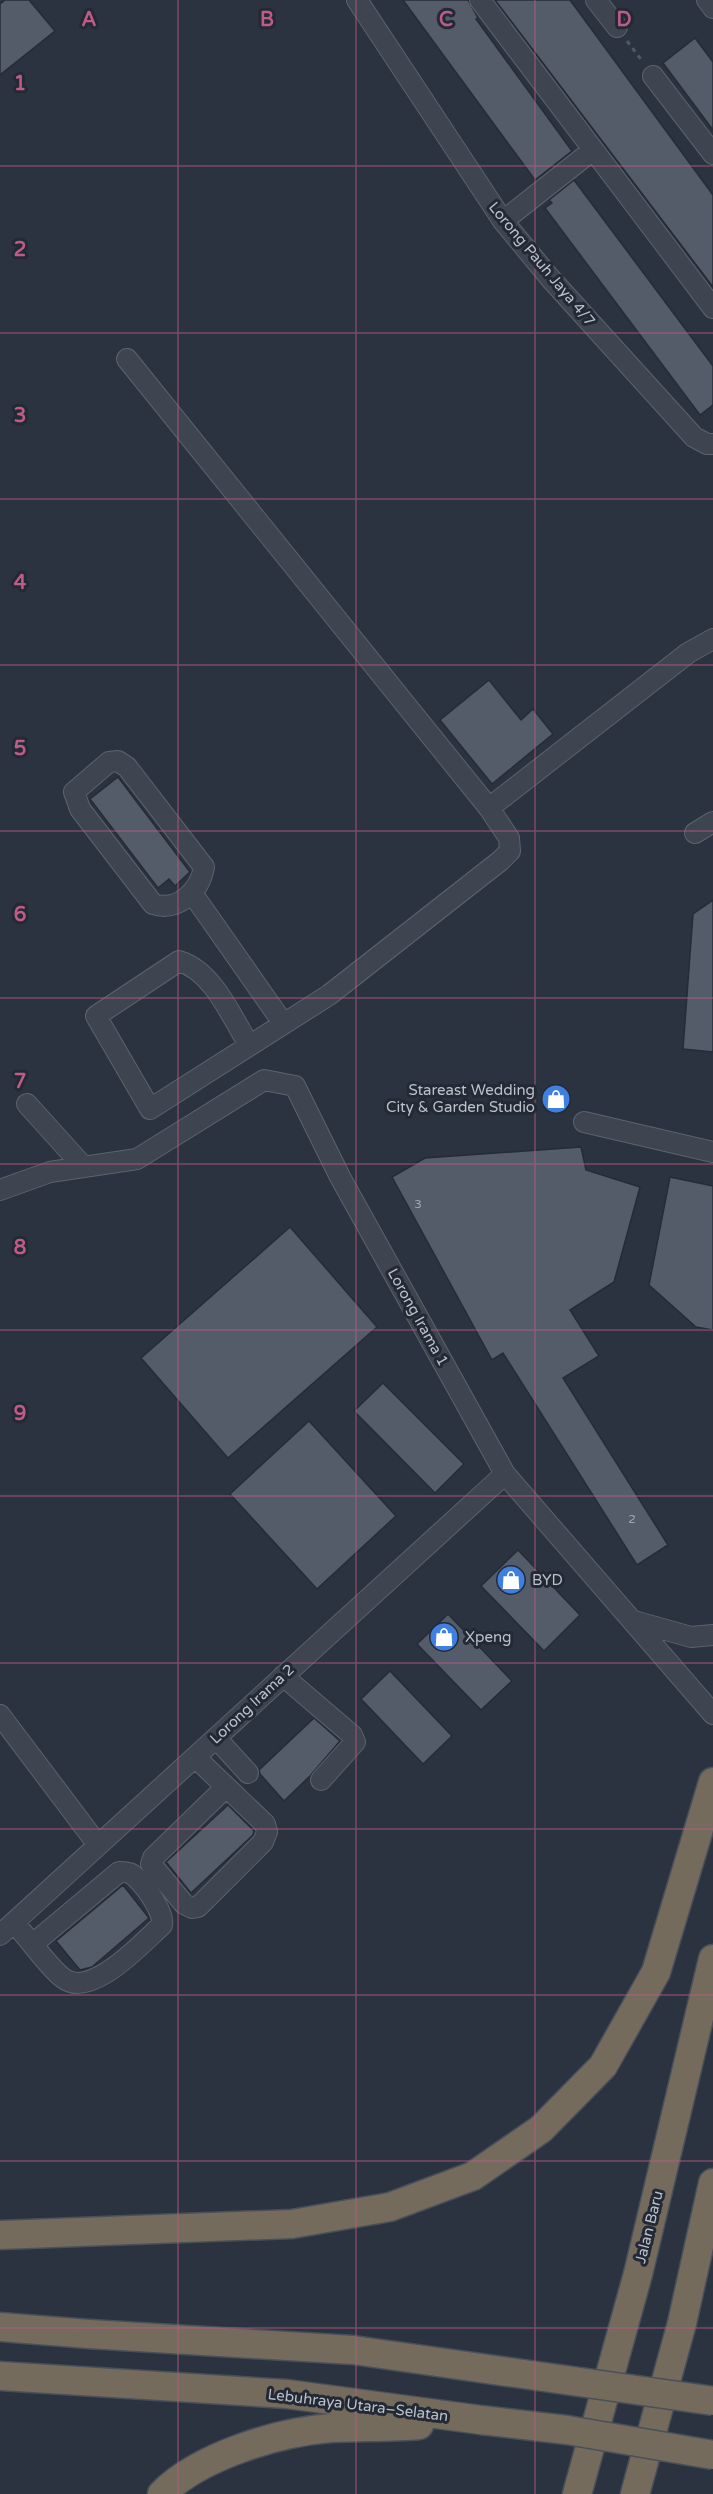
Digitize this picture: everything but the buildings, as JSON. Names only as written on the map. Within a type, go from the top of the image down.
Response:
[{"type":"highway","points":[[0,2235],[292,2224],[390,2207],[473,2176],[542,2128],[603,2066],[656,1972],[713,1782]]},
{"type":"highway","name":"Jalan Baru","points":[[577,2494],[638,2274],[713,1959]]},
{"type":"highway","points":[[702,2005],[713,1978]]},
{"type":"highway","points":[[636,2494],[682,2323],[710,2205],[713,2183]]},
{"type":"highway","points":[[0,2326],[89,2334],[353,2350],[713,2401]]},
{"type":"highway","name":"Lebuhraya Utara–Selatan","points":[[0,2376],[287,2394],[567,2430],[713,2455]]},
{"type":"highway","points":[[162,2494],[173,2482],[219,2457],[264,2441],[329,2428],[405,2427],[481,2420]]},
{"type":"street","name":"Lorong Pauh Jaya 4/7","points":[[357,0],[503,221],[550,278],[694,437],[707,444],[713,444]]},
{"type":"street","points":[[480,0],[713,308]]},
{"type":"street","points":[[596,0],[617,27]]},
{"type":"street","points":[[707,0],[713,8]]},
{"type":"street","points":[[653,76],[713,154]]},
{"type":"street","points":[[503,221],[592,150]]},
{"type":"street","points":[[127,359],[489,808],[509,838],[510,851],[500,861],[329,995],[150,1109],[96,1016],[179,961],[192,965],[203,973],[249,1045]]},
{"type":"street","points":[[489,808],[688,653],[713,639]]},
{"type":"street","points":[[118,761],[127,767],[204,867],[202,882],[192,893],[168,906],[153,904],[80,809],[75,792],[109,762],[118,761]]},
{"type":"street","points":[[695,833],[713,822]]},
{"type":"street","points":[[192,893],[283,1023]]},
{"type":"street","name":"Lorong Irama 1","points":[[82,1165],[137,1159],[264,1080],[295,1086],[339,1177],[505,1474],[713,1714]]},
{"type":"street","points":[[0,1190],[50,1172],[82,1165],[27,1104]]},
{"type":"street","points":[[584,1122],[713,1152]]},
{"type":"street","name":"Lorong Irama 2","points":[[7,1929],[505,1474]]},
{"type":"street","points":[[634,1621],[692,1637],[713,1635]]},
{"type":"street","points":[[283,1676],[352,1735],[355,1742],[321,1780]]},
{"type":"street","points":[[0,1715],[98,1845]]},
{"type":"street","points":[[216,1738],[248,1773]]},
{"type":"street","points":[[195,1757],[265,1824],[267,1832],[262,1842],[198,1906],[192,1908],[184,1904],[151,1864],[153,1858],[226,1787]]},
{"type":"street","points":[[7,1929],[34,1943],[63,1979],[76,1983],[89,1982],[119,1964],[162,1925],[164,1918],[162,1911],[136,1878],[128,1873],[119,1872],[34,1943]]},
{"type":"path","points":[[617,27],[653,76]]},
{"type":"place","name":"Stareast Wedding City & Garden Studio","points":[[556,1099]]},
{"type":"place","name":"BYD","points":[[511,1580]]},
{"type":"place","name":"Xpeng","points":[[444,1637]]}]
